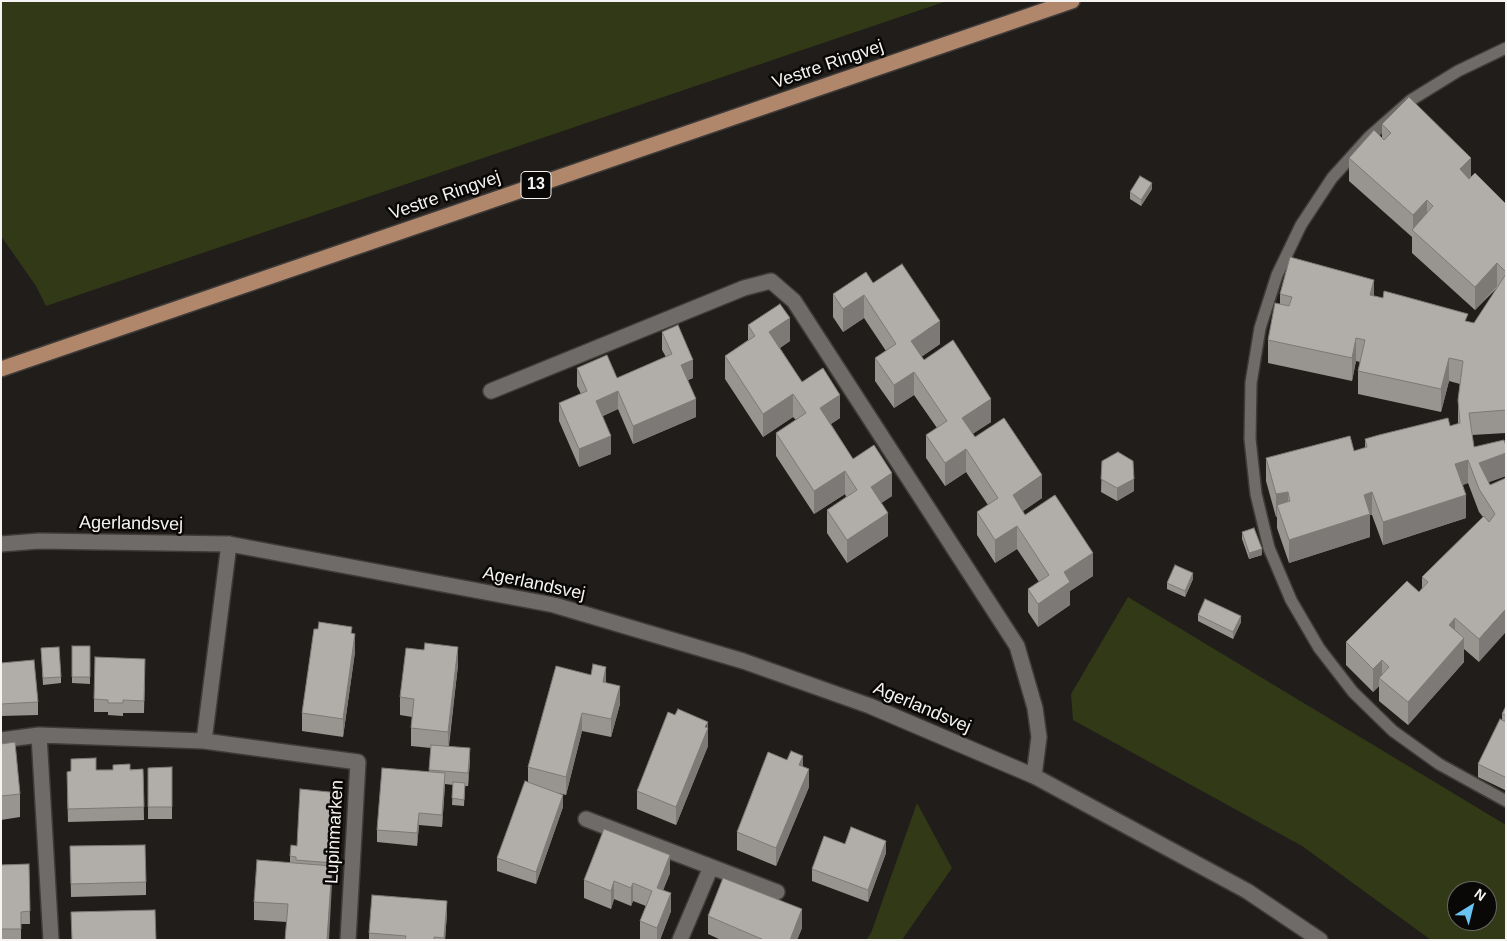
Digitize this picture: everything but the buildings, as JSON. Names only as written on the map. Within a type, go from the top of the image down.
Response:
[{"type":"main road","name":"Vestre Ringvej","points":[[1,369],[1072,1]]},
{"type":"street","points":[[491,391],[744,288],[771,281],[794,301],[1017,646],[1035,708],[1039,737],[1034,776]]},
{"type":"street","name":"Agerlandsvej","points":[[1,544],[39,541],[229,544],[554,605],[743,661],[870,706],[1034,776],[1247,891],[1320,940]]},
{"type":"street","points":[[204,741],[229,544]]},
{"type":"street","points":[[39,735],[51,940]]},
{"type":"street","name":"Lupinmarken","points":[[1,740],[39,735],[204,741],[358,762],[348,940]]},
{"type":"street","points":[[586,818],[776,892]]},
{"type":"street","points":[[680,940],[711,867]]},
{"type":"lane","points":[[1506,48],[1458,71],[1411,100],[1383,124],[1332,178],[1301,225],[1277,275],[1260,328],[1251,383],[1250,439],[1256,494],[1270,548],[1291,600],[1319,648],[1353,692],[1393,731],[1439,764],[1506,801]]},
{"type":"green space","points":[[1,1],[947,1],[46,306],[36,286],[1,236]]},
{"type":"green space","points":[[1128,597],[1506,825],[1506,940],[1431,940],[1302,846],[1073,720],[1071,694]]},
{"type":"green space","points":[[917,803],[952,868],[902,940],[866,940],[871,933]]}]
